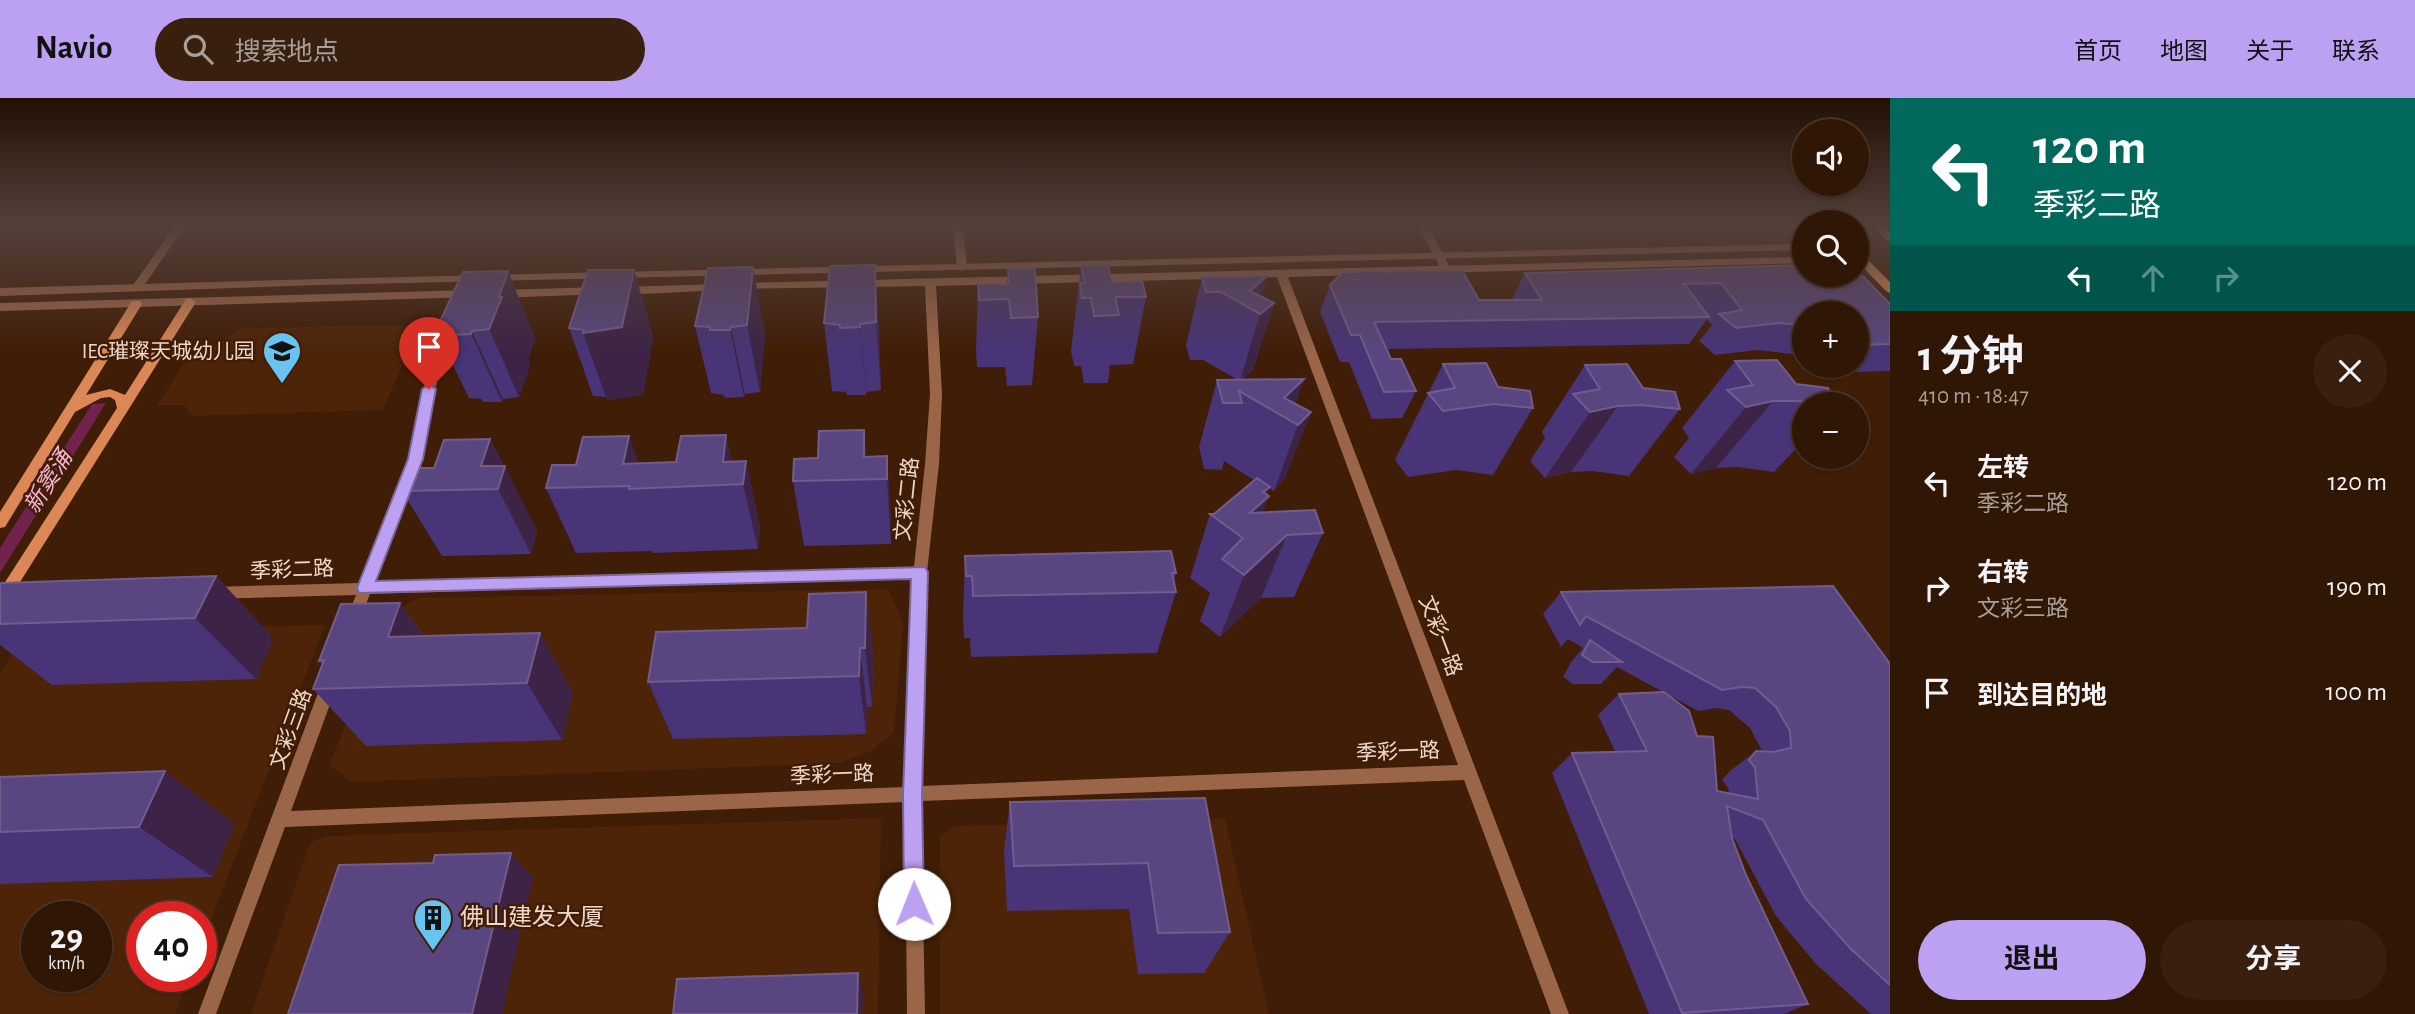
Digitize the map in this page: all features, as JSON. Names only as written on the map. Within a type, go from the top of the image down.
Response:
[{"type":"main road","points":[[1870,269],[1890,289]]},
{"type":"main road","points":[[5,601],[190,302]]},
{"type":"main road","points":[[0,523],[136,304]]},
{"type":"main road","points":[[68,417],[79,406],[103,393],[115,393],[121,398],[122,409]]},
{"type":"street","points":[[136,304],[137,288],[150,269]]},
{"type":"street","points":[[0,292],[930,269]]},
{"type":"street","points":[[0,307],[1456,269]]},
{"type":"street","name":"文彩一路","points":[[1281,273],[1560,1014]]},
{"type":"street","name":"文彩二路","points":[[916,1014],[913,795],[920,572],[932,464],[936,394],[930,282]]},
{"type":"street","points":[[156,287],[190,302]]},
{"type":"street","points":[[346,639],[415,459],[423,412],[454,295]]},
{"type":"street","name":"季彩二路","points":[[203,594],[920,572]]},
{"type":"street","name":"文彩三路","points":[[207,1014],[337,665]]},
{"type":"street","name":"季彩一路","points":[[280,818],[1469,772]]},
{"type":"shaded area","name":"IEC璀璨天城幼儿园","points":[[419,325],[383,410],[192,416],[184,405],[157,405],[183,365],[241,328]]},
{"type":"shaded area","points":[[888,589],[903,622],[894,733],[869,752],[839,763],[352,782],[329,765],[391,615],[417,598]]},
{"type":"shaded area","points":[[325,625],[217,904],[217,901],[126,901],[126,992],[183,992],[175,1014],[0,1014],[0,674],[11,656],[57,631]]},
{"type":"shaded area","points":[[881,818],[878,1014],[251,1014],[310,843],[325,836]]},
{"type":"shaded area","points":[[1225,819],[1269,1014],[940,1014],[940,836],[953,826]]},
{"type":"water","name":"新窦涌","points":[[106,403],[0,573],[0,548],[92,404]]},
{"type":"building","points":[[708,269],[753,269],[747,325],[731,327],[730,330],[710,330],[710,327],[695,326]]},
{"type":"building","points":[[830,269],[875,269],[876,322],[860,324],[860,327],[840,328],[840,325],[824,323]]},
{"type":"building","points":[[1008,269],[1035,269],[1038,317],[1011,318],[1009,299],[979,300],[978,284],[1009,284]]},
{"type":"building","points":[[1082,269],[1109,269],[1112,282],[1142,281],[1146,297],[1115,297],[1119,315],[1094,316],[1091,298],[1082,298],[1080,283],[1085,283]]},
{"type":"building","points":[[1792,269],[1792,287],[1869,287],[1869,282],[1890,304],[1890,344],[1869,345],[1869,301],[1792,301],[1792,324],[1736,328],[1719,314],[1742,310],[1721,283],[1684,284],[1709,317],[1374,322],[1391,359],[1401,359],[1416,391],[1384,392],[1360,335],[1351,335],[1330,285],[1343,272],[1462,270],[1479,300],[1542,300],[1525,273]]},
{"type":"building","points":[[588,270],[634,270],[622,327],[583,333],[584,330],[569,328]]},
{"type":"building","points":[[508,271],[499,297],[502,297],[489,329],[472,331],[471,334],[451,335],[452,332],[436,330],[463,272]]},
{"type":"building","points":[[1267,276],[1250,291],[1274,303],[1260,314],[1221,292],[1206,292],[1202,277]]},
{"type":"building","points":[[1777,360],[1796,384],[1828,388],[1830,392],[1792,392],[1792,401],[1773,401],[1746,407],[1727,390],[1753,385],[1735,361]]},
{"type":"building","points":[[1486,363],[1498,387],[1530,391],[1533,408],[1494,404],[1443,411],[1428,393],[1455,388],[1443,364]]},
{"type":"building","points":[[1627,364],[1643,388],[1675,392],[1680,409],[1641,405],[1618,406],[1590,412],[1573,394],[1600,389],[1585,365]]},
{"type":"building","points":[[1304,379],[1284,398],[1311,412],[1298,425],[1239,391],[1242,403],[1223,403],[1217,380]]},
{"type":"building","points":[[864,430],[864,457],[887,456],[887,479],[793,481],[794,459],[818,458],[819,431]]},
{"type":"building","points":[[726,435],[723,462],[746,461],[743,484],[629,489],[630,486],[546,488],[552,465],[576,465],[583,437],[629,436],[623,464],[676,462],[681,436]]},
{"type":"building","points":[[490,439],[481,466],[505,466],[498,489],[402,491],[410,468],[434,468],[444,440]]},
{"type":"building","points":[[1257,478],[1270,487],[1263,492],[1269,496],[1250,513],[1315,510],[1323,533],[1287,535],[1244,575],[1222,559],[1243,538],[1210,514],[1214,514]]},
{"type":"building","points":[[1171,551],[1176,573],[1172,573],[1176,592],[973,596],[972,576],[966,576],[965,556]]},
{"type":"building","points":[[216,576],[195,618],[0,624],[1,583]]},
{"type":"building","points":[[1833,586],[1890,664],[1890,985],[1850,948],[1806,899],[1763,820],[1727,806],[1732,838],[1746,875],[1808,1004],[1682,1013],[1572,753],[1647,751],[1619,694],[1664,692],[1689,711],[1697,736],[1713,737],[1717,791],[1758,799],[1755,768],[1749,760],[1756,751],[1773,752],[1791,748],[1790,731],[1776,707],[1755,688],[1722,690],[1586,616],[1580,625],[1561,592]]},
{"type":"building","points":[[866,592],[865,648],[860,648],[859,676],[648,682],[656,632],[807,628],[809,594]]},
{"type":"building","points":[[400,603],[388,637],[540,633],[527,683],[313,689],[324,660],[319,661],[341,604]]},
{"type":"building","points":[[1590,640],[1622,662],[1593,662],[1582,655]]},
{"type":"building","points":[[165,771],[139,827],[0,832],[0,777]]},
{"type":"building","points":[[1205,798],[1230,932],[1158,933],[1148,863],[1014,866],[1010,802]]},
{"type":"building","name":"佛山建发大厦","points":[[511,853],[472,1014],[288,1014],[339,865],[433,863],[435,855]]},
{"type":"building","points":[[858,973],[857,1014],[673,1014],[677,979]]},
{"type":"place","name":"IEC璀璨天城幼儿园","points":[[282,385]]},
{"type":"place","name":"佛山建发大厦","points":[[433,952]]},
{"type":"route","points":[[429,389],[415,459],[365,588],[920,572],[913,795],[914,904]]}]
